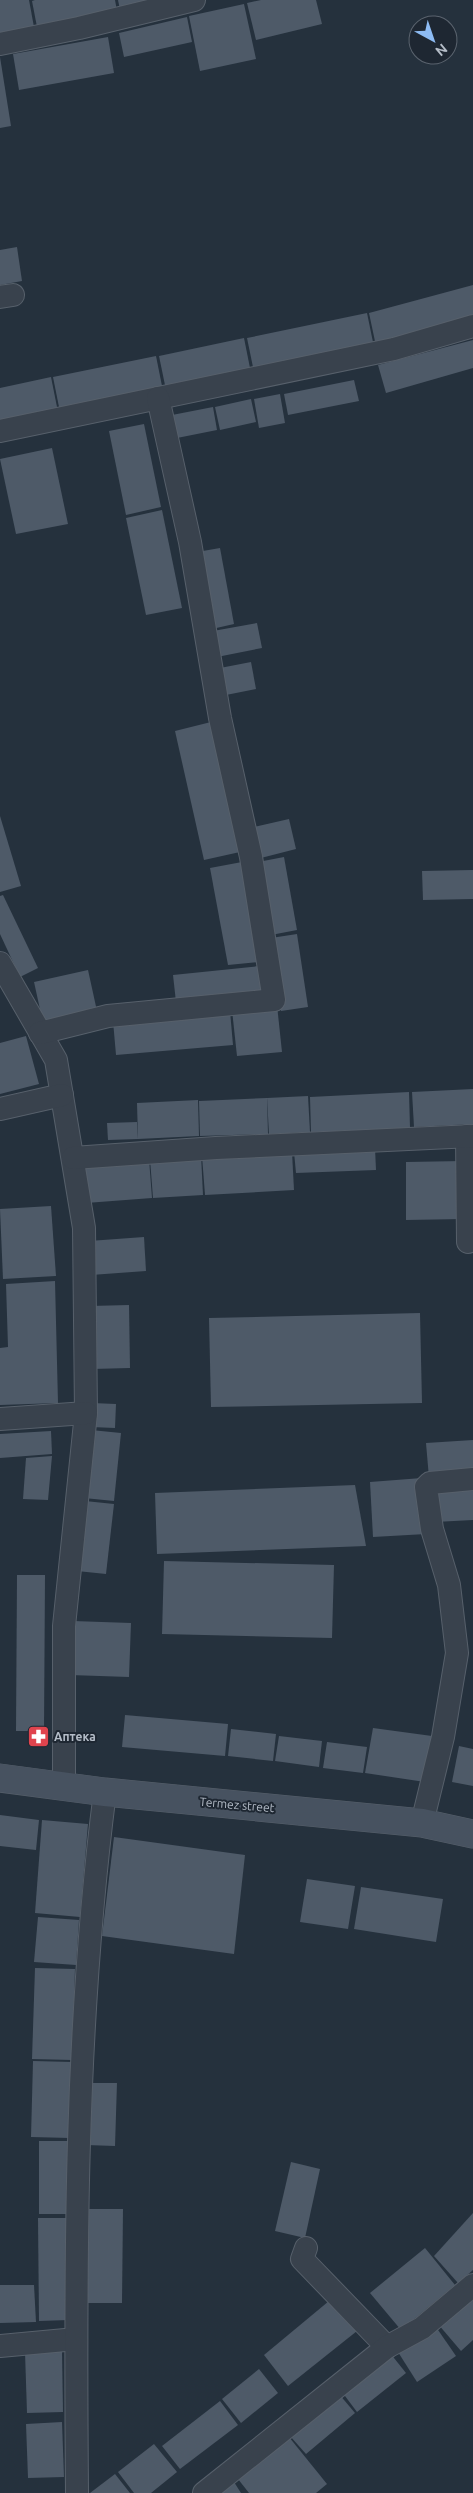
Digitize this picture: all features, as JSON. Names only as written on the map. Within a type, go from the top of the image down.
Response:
[{"type":"main road","name":"Termez street","points":[[0,1778],[64,1788],[422,1823],[473,1834]]},
{"type":"street","points":[[0,44],[79,28],[194,0]]},
{"type":"street","points":[[0,430],[394,349],[473,326]]},
{"type":"street","points":[[40,1033],[108,1016],[274,1000],[251,857],[220,718],[190,542],[158,398]]},
{"type":"street","points":[[0,963],[56,1060],[84,1228],[86,1414],[64,1626],[64,1788]]},
{"type":"street","points":[[0,1109],[62,1094]]},
{"type":"street","points":[[73,1158],[216,1148],[470,1136],[468,1242]]},
{"type":"street","points":[[0,1419],[86,1414]]},
{"type":"street","points":[[422,1823],[443,1737],[457,1653],[449,1585],[432,1529],[426,1487],[430,1483],[473,1480]]},
{"type":"street","points":[[77,2493],[76,2339],[84,1988],[95,1868],[105,1792]]},
{"type":"street","points":[[306,2248],[302,2260],[387,2347]]},
{"type":"street","points":[[204,2493],[387,2347],[422,2328],[473,2286]]},
{"type":"street","points":[[0,2346],[76,2339]]},
{"type":"building","points":[[0,0],[29,0],[34,27],[0,34]]},
{"type":"building","points":[[115,0],[117,11],[37,27],[32,1]]},
{"type":"building","points":[[118,0],[157,0],[120,10]]},
{"type":"building","points":[[261,0],[316,0],[322,24],[256,40],[247,3]]},
{"type":"building","points":[[244,4],[256,59],[200,71],[189,16]]},
{"type":"building","points":[[187,17],[192,42],[124,57],[119,33]]},
{"type":"building","points":[[108,37],[114,73],[19,90],[13,54]]},
{"type":"building","points":[[0,57],[11,126],[0,128]]},
{"type":"building","points":[[17,247],[22,281],[0,285],[0,250]]},
{"type":"building","points":[[473,285],[473,321],[376,346],[369,313]]},
{"type":"building","points":[[367,313],[374,347],[254,372],[247,338]]},
{"type":"building","points":[[244,338],[251,373],[166,390],[159,356]]},
{"type":"building","points":[[473,340],[473,368],[386,393],[378,365]]},
{"type":"building","points":[[156,356],[163,391],[60,412],[53,377]]},
{"type":"building","points":[[51,377],[58,412],[0,424],[0,388]]},
{"type":"building","points":[[354,380],[359,401],[288,415],[284,394]]},
{"type":"building","points":[[280,394],[285,423],[259,428],[254,399]]},
{"type":"building","points":[[251,399],[256,422],[220,430],[215,407]]},
{"type":"building","points":[[213,407],[217,430],[177,438],[172,415]]},
{"type":"building","points":[[144,424],[161,507],[126,515],[109,431]]},
{"type":"building","points":[[52,448],[68,524],[16,534],[0,459]]},
{"type":"building","points":[[162,510],[182,608],[146,615],[126,518]]},
{"type":"building","points":[[220,548],[234,624],[212,629],[197,552]]},
{"type":"building","points":[[257,623],[262,648],[217,657],[213,631]]},
{"type":"building","points":[[251,662],[256,689],[226,695],[220,668]]},
{"type":"building","points":[[211,722],[240,852],[204,860],[175,731]]},
{"type":"building","points":[[0,816],[21,886],[0,892]]},
{"type":"building","points":[[289,819],[296,849],[257,859],[250,828]]},
{"type":"building","points":[[284,857],[297,930],[271,935],[258,862]]},
{"type":"building","points":[[242,862],[259,962],[228,965],[210,868]]},
{"type":"building","points":[[473,870],[473,899],[423,900],[422,871]]},
{"type":"building","points":[[3,895],[38,968],[20,977],[0,934],[0,896]]},
{"type":"building","points":[[297,934],[308,1007],[281,1011],[271,938]]},
{"type":"building","points":[[260,966],[263,993],[176,1002],[173,975]]},
{"type":"building","points":[[88,970],[97,1011],[43,1023],[34,982]]},
{"type":"building","points":[[277,1005],[282,1052],[237,1056],[232,1010]]},
{"type":"building","points":[[230,1011],[233,1045],[116,1055],[113,1021]]},
{"type":"building","points":[[26,1036],[39,1084],[0,1094],[0,1043]]},
{"type":"building","points":[[473,1089],[473,1124],[414,1127],[412,1092]]},
{"type":"building","points":[[409,1092],[410,1128],[311,1132],[310,1097]]},
{"type":"building","points":[[308,1096],[310,1132],[269,1134],[267,1098]]},
{"type":"building","points":[[267,1098],[268,1134],[200,1136],[199,1101]]},
{"type":"building","points":[[198,1100],[199,1136],[138,1139],[137,1103]]},
{"type":"building","points":[[137,1122],[138,1139],[108,1140],[107,1123]]},
{"type":"building","points":[[375,1148],[376,1170],[296,1173],[294,1152]]},
{"type":"building","points":[[292,1152],[294,1190],[205,1195],[202,1156]]},
{"type":"building","points":[[201,1155],[203,1195],[153,1198],[150,1159]]},
{"type":"building","points":[[149,1159],[152,1198],[86,1203],[83,1164]]},
{"type":"building","points":[[463,1161],[463,1219],[406,1220],[406,1162]]},
{"type":"building","points":[[51,1206],[56,1276],[3,1279],[0,1209]]},
{"type":"building","points":[[144,1237],[146,1271],[91,1275],[89,1241]]},
{"type":"building","points":[[55,1281],[58,1403],[0,1405],[0,1348],[8,1347],[6,1284]]},
{"type":"building","points":[[129,1305],[130,1368],[92,1369],[90,1306]]},
{"type":"building","points":[[420,1313],[422,1403],[211,1407],[209,1318]]},
{"type":"building","points":[[92,1403],[116,1404],[115,1428],[91,1427]]},
{"type":"building","points":[[91,1430],[121,1433],[114,1501],[84,1498]]},
{"type":"building","points":[[51,1431],[52,1454],[0,1458],[0,1434]]},
{"type":"building","points":[[473,1440],[473,1475],[429,1478],[426,1443]]},
{"type":"building","points":[[52,1456],[48,1500],[23,1499],[26,1458]]},
{"type":"building","points":[[422,1478],[426,1534],[373,1537],[370,1482]]},
{"type":"building","points":[[473,1484],[473,1520],[435,1522],[433,1487]]},
{"type":"building","points":[[355,1485],[366,1546],[157,1554],[155,1493]]},
{"type":"building","points":[[85,1501],[114,1504],[106,1574],[77,1571]]},
{"type":"building","points":[[164,1561],[334,1565],[332,1638],[162,1634]]},
{"type":"building","points":[[17,1575],[45,1575],[44,1731],[16,1731]]},
{"type":"building","points":[[73,1621],[131,1623],[129,1677],[70,1675]]},
{"type":"building","points":[[125,1715],[228,1724],[225,1756],[122,1747]]},
{"type":"building","points":[[373,1728],[432,1736],[425,1782],[365,1773]]},
{"type":"building","points":[[231,1729],[276,1734],[273,1761],[228,1756]]},
{"type":"building","points":[[279,1736],[322,1741],[319,1767],[275,1761]]},
{"type":"building","points":[[327,1742],[367,1747],[363,1773],[323,1768]]},
{"type":"building","points":[[459,1746],[473,1749],[473,1786],[452,1782]]},
{"type":"building","points":[[0,1815],[39,1820],[36,1850],[0,1846]]},
{"type":"building","points":[[42,1820],[88,1824],[80,1917],[35,1913]]},
{"type":"building","points":[[114,1837],[245,1855],[234,1954],[102,1936]]},
{"type":"building","points":[[307,1879],[355,1886],[348,1929],[300,1922]]},
{"type":"building","points":[[361,1887],[443,1899],[436,1942],[354,1929]]},
{"type":"building","points":[[38,1917],[79,1920],[76,1965],[34,1962]]},
{"type":"building","points":[[35,1968],[75,1969],[72,2060],[32,2059]]},
{"type":"building","points":[[33,2061],[72,2062],[70,2138],[31,2137]]},
{"type":"building","points":[[89,2083],[117,2083],[115,2146],[86,2145]]},
{"type":"building","points":[[39,2141],[69,2141],[69,2214],[39,2214]]},
{"type":"building","points":[[291,2162],[320,2169],[305,2238],[275,2231]]},
{"type":"building","points":[[85,2209],[123,2209],[122,2303],[84,2303]]},
{"type":"building","points":[[473,2213],[473,2270],[458,2283],[434,2256]]},
{"type":"building","points":[[38,2218],[69,2218],[69,2320],[39,2321]]},
{"type":"building","points":[[425,2248],[455,2285],[401,2330],[370,2293]]},
{"type":"building","points":[[0,2285],[34,2285],[36,2322],[0,2323]]},
{"type":"building","points":[[473,2295],[473,2340],[461,2351],[438,2324]]},
{"type":"building","points":[[329,2301],[357,2331],[288,2386],[264,2355]]},
{"type":"building","points":[[436,2327],[456,2356],[417,2382],[398,2352]]},
{"type":"building","points":[[62,2351],[63,2412],[27,2413],[25,2352]]},
{"type":"building","points":[[390,2353],[406,2373],[357,2412],[342,2392]]},
{"type":"building","points":[[259,2369],[278,2393],[241,2423],[222,2399]]},
{"type":"building","points":[[339,2394],[355,2413],[306,2454],[290,2436]]},
{"type":"building","points":[[220,2401],[238,2425],[180,2469],[162,2446]]},
{"type":"building","points":[[62,2422],[64,2477],[28,2478],[26,2424]]},
{"type":"building","points":[[289,2437],[327,2484],[316,2493],[249,2493],[238,2479]]},
{"type":"building","points":[[154,2444],[177,2472],[151,2493],[134,2493],[118,2472]]},
{"type":"building","points":[[115,2474],[130,2493],[90,2493]]},
{"type":"building","points":[[234,2482],[241,2493],[219,2493]]},
{"type":"place","name":"Аптека","points":[[38,1737]]}]
